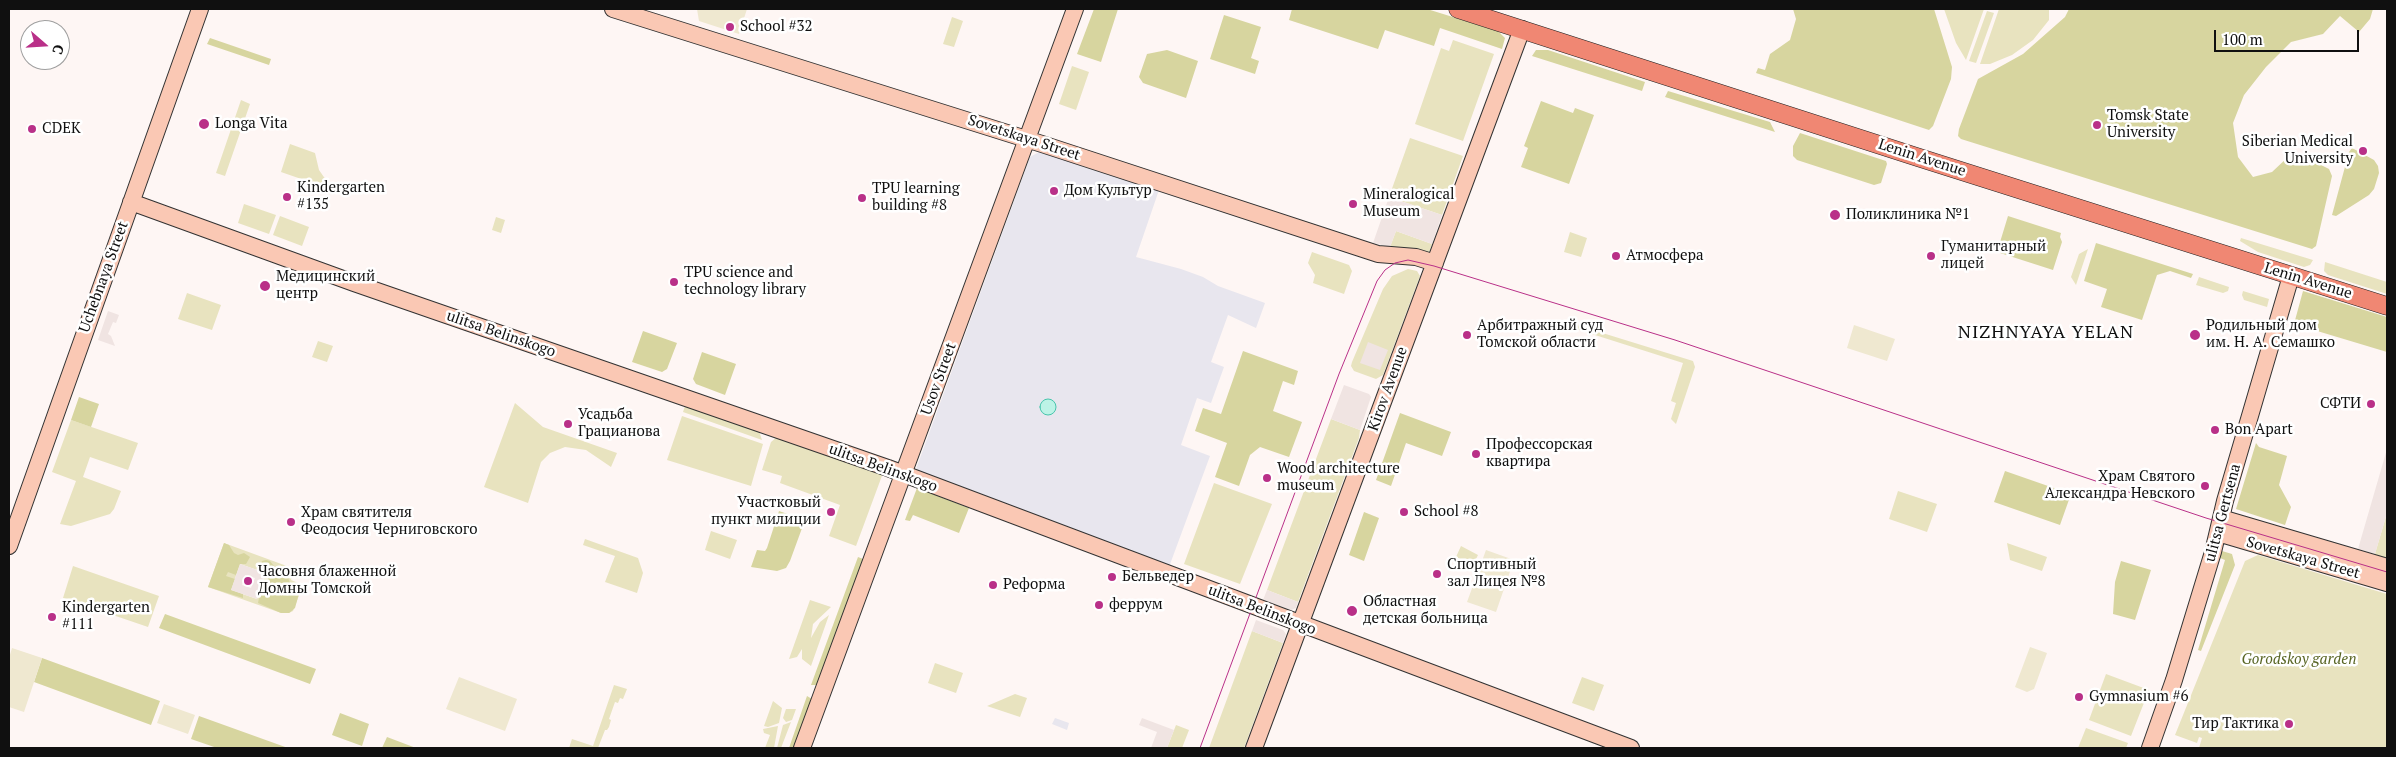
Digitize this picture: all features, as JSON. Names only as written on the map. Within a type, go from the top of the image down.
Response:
[{"type":"main road","name":"Lenin Avenue","points":[[1458,9],[2387,306]]},
{"type":"street","name":"Uchebnaya Street","points":[[9,546],[200,9]]},
{"type":"street","name":"Sovetskaya Street","points":[[612,9],[1027,139],[1378,254],[1416,257],[1435,263]]},
{"type":"street","name":"Usov Street","points":[[802,748],[1075,9]]},
{"type":"street","name":"Kirov Avenue","points":[[1254,748],[1522,29]]},
{"type":"street","name":"ulitsa Belinskogo","points":[[130,202],[362,286],[904,475],[1631,748]]},
{"type":"street","name":"ulitsa Gertsena","points":[[2150,748],[2177,672],[2291,276]]},
{"type":"street","name":"Sovetskaya Street","points":[[2219,525],[2387,567]]},
{"type":"street","name":"Sovetskaya Street","points":[[2219,525],[2387,583]]},
{"type":"shaded area","name":"School #32","points":[[697,9],[747,9],[739,34],[699,21]]},
{"type":"shaded area","points":[[1094,9],[1118,9],[1101,62],[1077,54]]},
{"type":"shaded area","points":[[1292,9],[1427,9],[1498,31],[1505,38],[1502,49],[1440,28],[1434,46],[1385,30],[1378,49],[1289,20]]},
{"type":"shaded area","points":[[1793,9],[1934,9],[1952,67],[1951,79],[1933,126],[1929,130],[1756,73],[1758,68],[1765,70],[1770,54],[1790,40],[1796,19]]},
{"type":"shaded area","points":[[2069,9],[2373,9],[2370,19],[2359,32],[2340,16],[2323,34],[2291,42],[2266,67],[2244,95],[2233,123],[2238,157],[2253,177],[2272,172],[2288,157],[2299,154],[2329,169],[2332,176],[2316,246],[2312,249],[1961,139],[1958,136],[1959,129],[1978,79],[2023,54],[2065,17]]},
{"type":"shaded area","points":[[1224,15],[1261,27],[1251,58],[1259,61],[1255,74],[1210,59]]},
{"type":"shaded area","points":[[210,38],[271,59],[269,65],[207,44]]},
{"type":"shaded area","points":[[1167,50],[1198,61],[1186,98],[1143,83],[1139,77],[1147,54]]},
{"type":"shaded area","points":[[1536,50],[1548,50],[1645,82],[1642,91],[1532,56]]},
{"type":"shaded area","points":[[1668,91],[1770,122],[1775,132],[1665,97]]},
{"type":"shaded area","points":[[1541,101],[1573,113],[1575,108],[1594,115],[1569,184],[1521,167],[1528,148],[1524,146]]},
{"type":"shaded area","points":[[1800,133],[1886,161],[1887,164],[1881,183],[1874,185],[1797,160],[1793,156],[1793,146]]},
{"type":"shaded area","points":[[2352,148],[2374,160],[2378,166],[2379,173],[2374,189],[2369,195],[2336,216],[2332,215],[2349,152]]},
{"type":"shaded area","points":[[1039,152],[1159,190],[1136,257],[1181,269],[1203,277],[1218,286],[1265,303],[1256,328],[1228,315],[1211,362],[1224,367],[1211,403],[1197,398],[1181,445],[1210,456],[1169,567],[917,472],[916,469],[1030,157]]},
{"type":"shaded area","points":[[1389,197],[1442,215],[1432,244],[1396,231],[1390,247],[1373,243]]},
{"type":"shaded area","points":[[2008,216],[2061,233],[2062,242],[2053,270],[1997,252]]},
{"type":"shaded area","points":[[2096,243],[2193,274],[2191,278],[2170,271],[2157,275],[2142,320],[2101,307],[2107,289],[2084,281]]},
{"type":"shaded area","points":[[2303,291],[2387,317],[2387,352],[2294,324]]},
{"type":"shaded area","points":[[108,311],[119,315],[116,323],[113,322],[108,334],[111,336],[115,346],[98,340]]},
{"type":"shaded area","points":[[1854,325],[1895,339],[1887,361],[1847,348]]},
{"type":"shaded area","points":[[643,331],[677,343],[667,369],[662,372],[632,362]]},
{"type":"shaded area","points":[[1368,342],[1388,350],[1380,370],[1360,363]]},
{"type":"shaded area","points":[[1243,351],[1298,371],[1294,385],[1283,381],[1273,411],[1302,422],[1289,457],[1260,447],[1250,455],[1239,486],[1215,477],[1227,443],[1195,431],[1203,408],[1221,414]]},
{"type":"shaded area","points":[[702,352],[736,364],[725,395],[696,384],[693,379]]},
{"type":"shaded area","points":[[1344,385],[1369,394],[1371,397],[1360,430],[1331,419]]},
{"type":"shaded area","points":[[79,397],[99,404],[91,427],[71,420]]},
{"type":"shaded area","points":[[1048,399],[1054,401],[1056,407],[1054,413],[1048,415],[1042,413],[1040,407],[1042,401]]},
{"type":"shaded area","points":[[1400,413],[1451,432],[1442,456],[1406,443],[1391,486],[1376,480]]},
{"type":"shaded area","points":[[2256,443],[2259,447],[2287,456],[2279,485],[2291,507],[2285,525],[2236,509]]},
{"type":"shaded area","points":[[2387,449],[2387,513],[2375,554],[2358,549]]},
{"type":"shaded area","points":[[2005,471],[2071,494],[2060,525],[1994,502]]},
{"type":"shaded area","points":[[917,488],[969,508],[959,533],[913,515],[910,521],[905,520]]},
{"type":"shaded area","points":[[779,511],[805,520],[790,561],[786,568],[777,571],[751,567],[757,550],[765,551],[767,548]]},
{"type":"shaded area","points":[[1364,512],[1379,518],[1364,561],[1349,555]]},
{"type":"shaded area","points":[[224,543],[229,545],[234,553],[238,555],[244,553],[250,557],[246,564],[240,564],[236,575],[228,572],[226,576],[235,579],[231,590],[243,594],[243,598],[208,587]]},
{"type":"shaded area","points":[[1486,550],[1514,560],[1496,612],[1467,602]]},
{"type":"shaded area","points":[[2222,551],[2232,554],[2235,565],[2201,651],[2198,650],[2225,560],[2220,558]]},
{"type":"shaded area","points":[[858,557],[863,559],[817,685],[811,685]]},
{"type":"shaded area","points":[[262,561],[270,561],[277,570],[286,572],[290,583],[300,590],[295,608],[289,613],[281,613],[258,603],[260,593],[270,592],[273,587],[269,582],[267,573],[260,566]]},
{"type":"shaded area","points":[[2121,561],[2151,570],[2135,620],[2113,614],[2115,582]]},
{"type":"shaded area","points":[[240,564],[266,573],[257,599],[231,590]],"holes":[[[245,575],[255,578],[251,588],[242,585]]]},
{"type":"shaded area","points":[[1267,590],[1298,602],[1296,608],[1291,610],[1263,600]]},
{"type":"shaded area","points":[[165,614],[316,669],[310,684],[159,628]]},
{"type":"shaded area","points":[[1256,620],[1283,630],[1286,634],[1283,643],[1252,631]]},
{"type":"shaded area","points":[[2030,647],[2047,653],[2034,689],[2027,692],[2015,687]]},
{"type":"shaded area","points":[[12,648],[42,658],[24,712],[9,707],[9,658]]},
{"type":"shaded area","points":[[42,658],[160,701],[151,725],[34,682]]},
{"type":"shaded area","points":[[459,677],[517,699],[505,731],[446,709]]},
{"type":"shaded area","points":[[807,696],[812,699],[794,748],[789,748]]},
{"type":"shaded area","points":[[164,704],[195,715],[188,734],[157,723]]},
{"type":"shaded area","points":[[340,713],[369,724],[362,746],[332,735]]},
{"type":"shaded area","points":[[199,716],[288,748],[217,748],[191,739]]},
{"type":"shaded area","points":[[1055,718],[1069,723],[1067,730],[1052,724]]},
{"type":"shaded area","points":[[1142,718],[1174,730],[1167,748],[1151,748],[1157,732],[1139,725]]},
{"type":"shaded area","points":[[387,737],[416,748],[382,748]]},
{"type":"green space","points":[[1944,9],[1984,9],[1966,60],[1956,43]]},
{"type":"green space","points":[[1999,9],[2049,9],[2049,20],[2033,40],[2012,55],[1990,64],[1980,64]]},
{"type":"green space","points":[[1987,11],[1994,13],[1976,63],[1969,61]]},
{"type":"green space","points":[[952,17],[963,21],[954,47],[943,44]]},
{"type":"green space","points":[[1453,40],[1494,54],[1463,141],[1415,124],[1441,48],[1449,51]]},
{"type":"green space","points":[[1072,66],[1089,72],[1076,110],[1059,104]]},
{"type":"green space","points":[[241,100],[250,104],[225,176],[216,173]]},
{"type":"green space","points":[[1410,138],[1463,156],[1442,215],[1389,197]]},
{"type":"green space","points":[[290,144],[315,153],[319,170],[333,190],[281,172]]},
{"type":"green space","points":[[244,204],[276,215],[269,234],[238,223]]},
{"type":"green space","points":[[280,216],[309,227],[302,246],[273,235]]},
{"type":"green space","points":[[496,217],[505,220],[501,233],[492,230]]},
{"type":"green space","points":[[1396,231],[1432,244],[1428,255],[1390,247]]},
{"type":"green space","points":[[1570,232],[1587,238],[1581,257],[1564,252]]},
{"type":"green space","points":[[2241,238],[2313,260],[2310,265],[2304,267],[2258,252],[2240,241]]},
{"type":"green space","points":[[2088,249],[2076,285],[2071,277],[2079,254]]},
{"type":"green space","points":[[1312,252],[1349,265],[1352,271],[1344,294],[1313,283],[1315,275],[1308,263]]},
{"type":"green space","points":[[2325,262],[2387,282],[2387,294],[2328,275],[2324,271]]},
{"type":"green space","points":[[1408,269],[1417,271],[1420,276],[1383,375],[1376,379],[1354,371],[1351,366],[1352,362],[1383,289],[1392,276]]},
{"type":"green space","points":[[2199,277],[2229,287],[2228,291],[2223,293],[2196,285]]},
{"type":"green space","points":[[2243,291],[2269,299],[2267,307],[2244,300]]},
{"type":"green space","points":[[187,293],[221,305],[212,330],[178,319]]},
{"type":"green space","points":[[1567,322],[1693,361],[1695,367],[1676,424],[1671,419],[1676,403],[1671,401],[1683,363],[1573,328]]},
{"type":"green space","points":[[318,341],[333,346],[327,362],[312,357]]},
{"type":"green space","points":[[515,403],[543,427],[617,453],[611,467],[586,450],[565,447],[550,453],[541,462],[528,503],[484,487]]},
{"type":"green space","points":[[685,406],[759,431],[762,440],[683,412]]},
{"type":"green space","points":[[682,416],[763,444],[751,486],[667,460]]},
{"type":"green space","points":[[1331,419],[1360,430],[1359,438],[1298,602],[1267,590]]},
{"type":"green space","points":[[71,420],[138,443],[128,470],[90,457],[83,477],[121,491],[110,514],[71,526],[60,524],[76,481],[52,472]]},
{"type":"green space","points":[[777,437],[883,473],[856,546],[829,536],[840,505],[780,483],[782,476],[762,470],[771,442]]},
{"type":"green space","points":[[1214,483],[1272,504],[1240,584],[1184,564]]},
{"type":"green space","points":[[1898,491],[1937,504],[1927,532],[1889,519]]},
{"type":"green space","points":[[2387,513],[2387,561],[2374,557]]},
{"type":"green space","points":[[711,531],[737,540],[730,559],[705,550]]},
{"type":"green space","points":[[585,539],[638,558],[643,573],[637,593],[605,582],[615,556],[583,545]]},
{"type":"green space","points":[[224,543],[295,569],[291,580],[303,585],[293,611],[289,613],[281,613],[208,587]],"holes":[[[240,564],[266,573],[257,599],[231,590]]]},
{"type":"green space","points":[[2007,543],[2047,557],[2042,571],[2010,560]]},
{"type":"green space","points":[[1461,546],[1478,555],[1473,565],[1456,557]]},
{"type":"green space","name":"Gorodskoy garden","points":[[2258,555],[2387,594],[2387,748],[2199,748],[2202,738],[2199,737],[2197,743],[2175,735],[2245,561]]},
{"type":"green space","points":[[73,566],[159,596],[148,627],[63,598]]},
{"type":"green space","points":[[810,600],[831,607],[813,624],[811,638],[820,622],[829,615],[811,666],[802,659],[802,649],[797,657],[789,659]]},
{"type":"green space","points":[[1252,631],[1283,643],[1244,748],[1209,748]]},
{"type":"green space","points":[[935,663],[963,673],[956,693],[928,683]]},
{"type":"green space","points":[[2106,674],[2149,690],[2131,736],[2089,720]]},
{"type":"green space","points":[[1582,677],[1604,685],[1594,711],[1572,703]]},
{"type":"green space","points":[[614,685],[627,689],[623,699],[620,698],[618,703],[615,702],[609,719],[611,720],[609,727],[605,730],[598,748],[569,748],[572,739],[593,746]]},
{"type":"green space","points":[[1015,694],[1027,698],[1020,717],[987,706]]},
{"type":"green space","points":[[773,701],[782,708],[779,723],[768,727],[764,726]]},
{"type":"green space","points":[[786,709],[796,709],[792,720],[786,722],[783,718]]},
{"type":"green space","points":[[791,722],[781,748],[777,748],[783,725]]},
{"type":"green space","points":[[1176,725],[1189,730],[1182,748],[1167,748]]},
{"type":"green space","points":[[778,726],[774,748],[765,748],[770,735],[764,733],[763,729]]},
{"type":"green space","points":[[2086,728],[2128,743],[2126,748],[2078,748]]},
{"type":"tram line","points":[[1200,748],[1339,374],[1377,281],[1385,270],[1395,263],[1408,260],[1434,266],[1675,340],[2206,518],[2387,572]]},
{"type":"place","name":"School #32","points":[[730,27]]},
{"type":"place","name":"Longa Vita","points":[[204,124]]},
{"type":"place","name":"Tomsk State University","points":[[2097,125]]},
{"type":"place","name":"CDEK","points":[[32,129]]},
{"type":"place","name":"Siberian Medical University","points":[[2363,151]]},
{"type":"place","name":"Дом Культур","points":[[1054,191]]},
{"type":"place","name":"Kindergarten #135","points":[[287,197]]},
{"type":"place","name":"TPU learning building #8","points":[[862,198]]},
{"type":"place","name":"Mineralogical Museum","points":[[1353,204]]},
{"type":"place","name":"Поликлиника №1","points":[[1835,215]]},
{"type":"place","name":"Атмосфера","points":[[1616,256]]},
{"type":"place","name":"Гуманитарный лицей","points":[[1931,256]]},
{"type":"place","name":"TPU science and technology library","points":[[674,282]]},
{"type":"place","name":"Медицинский центр","points":[[265,286]]},
{"type":"place","name":"Арбитражный суд Томской области","points":[[1467,335]]},
{"type":"place","name":"Родильный дом им. Н. А. Семашко","points":[[2195,335]]},
{"type":"place","name":"СФТИ","points":[[2371,404]]},
{"type":"place","name":"Усадьба Грацианова","points":[[568,424]]},
{"type":"place","name":"Bon Apart","points":[[2215,430]]},
{"type":"place","name":"Профессорская квартира","points":[[1476,454]]},
{"type":"place","name":"Wood architecture museum","points":[[1267,478]]},
{"type":"place","name":"Храм Святого Александра Невского","points":[[2205,486]]},
{"type":"place","name":"Участковый пункт милиции","points":[[831,512]]},
{"type":"place","name":"School #8","points":[[1404,512]]},
{"type":"place","name":"Храм святителя Феодосия Черниговского","points":[[291,522]]},
{"type":"place","name":"Спортивный зал Лицея №8","points":[[1437,574]]},
{"type":"place","name":"Бельведер","points":[[1112,577]]},
{"type":"place","name":"Часовня блаженной Домны Томской","points":[[248,581]]},
{"type":"place","name":"Реформа","points":[[993,585]]},
{"type":"place","name":"феррум","points":[[1099,605]]},
{"type":"place","name":"Областная детская больница","points":[[1352,611]]},
{"type":"place","name":"Kindergarten #111","points":[[52,617]]},
{"type":"place","name":"Gymnasium #6","points":[[2079,697]]},
{"type":"place","name":"Тир Тактика","points":[[2289,724]]},
{"type":"district","name":"NIZHNYAYA YELAN","points":[[2046,333]]}]
